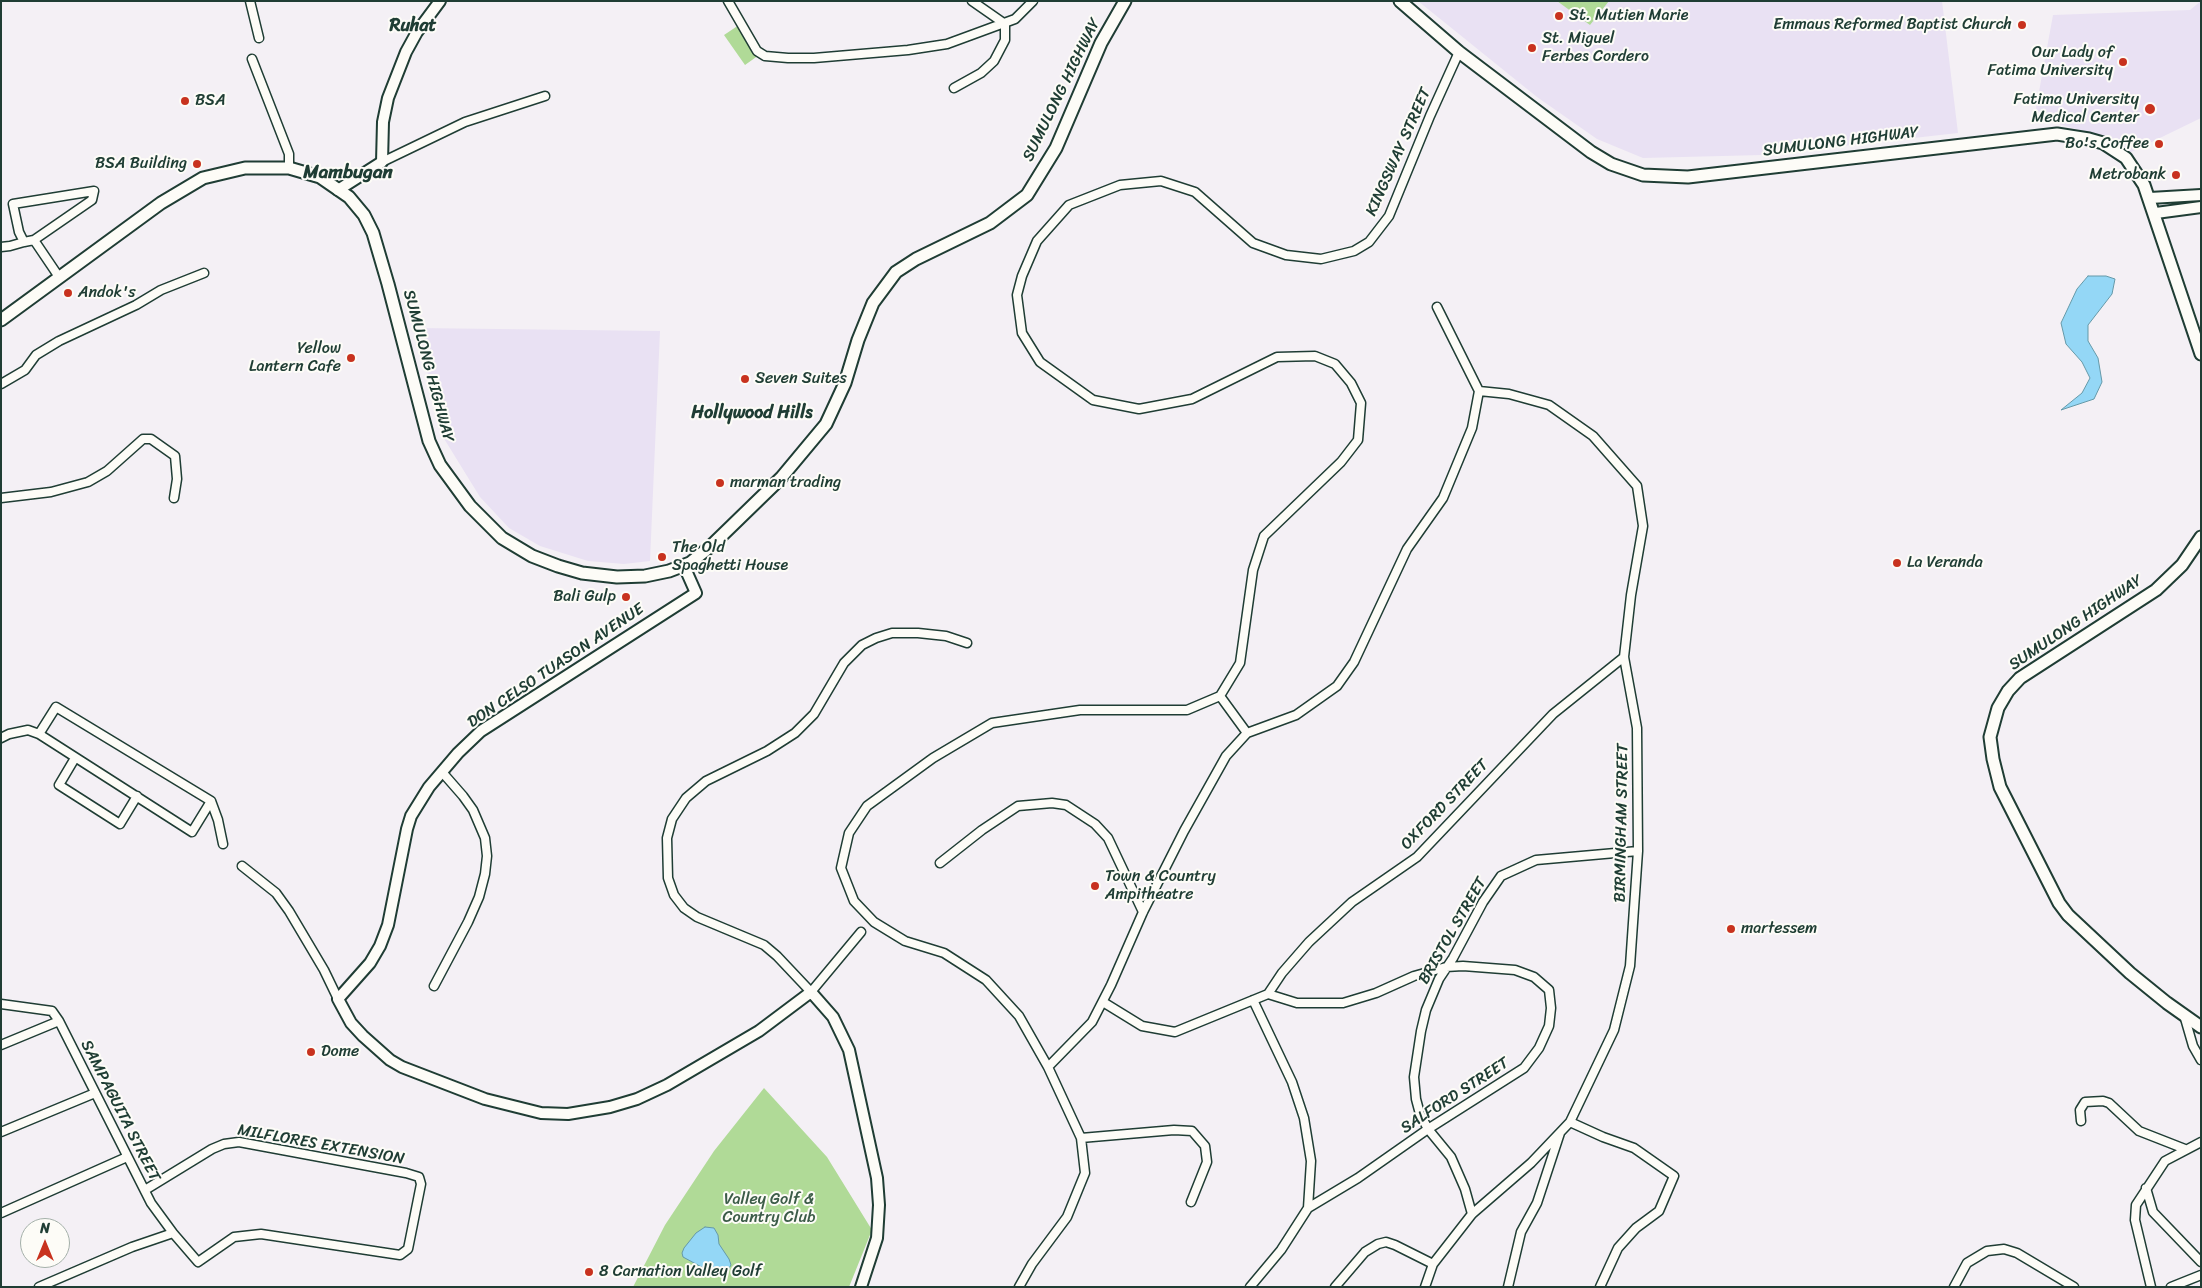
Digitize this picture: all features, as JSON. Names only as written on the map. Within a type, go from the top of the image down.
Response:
[{"type":"main road","name":"SUMULONG HIGHWAY","points":[[1,320],[161,203],[203,178],[245,168],[289,168],[320,177],[349,197],[364,215],[372,233],[388,284],[429,441],[440,465],[470,506],[502,538],[532,556],[582,573],[617,577],[645,576],[684,566],[711,546],[781,478],[826,424],[845,383],[858,340],[874,303],[896,272],[916,259],[990,223],[1027,195],[1056,148],[1101,43],[1126,1]]},
{"type":"main road","name":"SUMULONG HIGHWAY","points":[[1400,1],[1459,52],[1590,152],[1611,164],[1643,175],[1688,177],[2057,134],[2089,138],[2116,150],[2135,169],[2156,214],[2201,354]]},
{"type":"main road","name":"SUMULONG HIGHWAY","points":[[2201,537],[2182,565],[2156,590],[2020,678],[2008,691],[1998,708],[1990,737],[2000,787],[2059,903],[2068,915],[2130,973],[2201,1027]]},
{"type":"street","points":[[250,1],[259,38]]},
{"type":"street","points":[[382,162],[383,122],[388,98],[406,52],[417,32],[440,1]]},
{"type":"street","points":[[728,1],[757,51],[765,56],[778,58],[814,58],[931,48],[1005,24],[1023,13],[1033,1]]},
{"type":"street","points":[[972,1],[1005,24]]},
{"type":"street","points":[[954,88],[982,73],[994,61],[1005,40],[1005,24]]},
{"type":"street","name":"KINGSWAY STREET","points":[[1220,696],[1240,663],[1253,570],[1264,536],[1341,462],[1358,440],[1360,403],[1351,383],[1335,364],[1315,356],[1276,357],[1192,399],[1139,409],[1093,400],[1040,362],[1022,332],[1017,295],[1022,276],[1037,241],[1069,205],[1120,185],[1161,181],[1195,192],[1253,243],[1286,255],[1321,259],[1354,251],[1369,242],[1389,216],[1430,116],[1459,52]]},
{"type":"street","points":[[252,59],[289,154],[289,168]]},
{"type":"street","points":[[338,190],[382,162],[465,122],[546,96]]},
{"type":"street","points":[[1,248],[34,240],[92,200],[94,191],[13,204],[19,232],[24,242]]},
{"type":"street","points":[[2150,198],[2201,195]]},
{"type":"street","points":[[2156,214],[2201,206]]},
{"type":"street","points":[[34,240],[59,277]]},
{"type":"street","points":[[1,384],[24,370],[36,355],[59,341],[136,305],[162,290],[204,273]]},
{"type":"street","points":[[1048,1067],[1092,1022],[1103,1002],[1143,912],[1184,831],[1226,756],[1247,733],[1296,715],[1337,686],[1354,662],[1407,549],[1443,498],[1472,428],[1479,392],[1437,307]]},
{"type":"street","name":"BIRMINGHAM STREET","points":[[1425,1287],[1433,1264],[1472,1214],[1531,1164],[1570,1122],[1614,1030],[1630,966],[1638,851],[1637,728],[1624,657],[1631,595],[1644,526],[1637,486],[1593,436],[1549,405],[1509,394],[1479,392]]},
{"type":"street","points":[[1,498],[51,492],[88,482],[107,471],[143,438],[151,438],[175,456],[176,479],[174,498]]},
{"type":"street","name":"DON CELSO TUASON AVENUE","points":[[338,999],[370,963],[380,946],[388,925],[402,851],[412,816],[429,787],[458,752],[481,732],[696,593],[684,566]]},
{"type":"street","points":[[861,1287],[877,1238],[879,1206],[877,1178],[849,1050],[833,1017],[777,956],[764,945],[697,917],[684,908],[674,895],[668,878],[667,838],[672,819],[686,798],[706,781],[767,751],[796,733],[814,714],[844,663],[862,645],[892,633],[946,636],[967,643]]},
{"type":"street","name":"OXFORD STREET","points":[[1268,994],[1282,973],[1308,942],[1352,902],[1417,857],[1552,714],[1624,657]]},
{"type":"street","points":[[1019,1287],[1032,1264],[1067,1217],[1085,1173],[1080,1138],[1048,1067],[1019,1016],[986,980],[944,953],[905,941],[874,922],[854,901],[841,868],[849,833],[867,806],[933,758],[992,723],[1080,710],[1187,710],[1220,696],[1247,733]]},
{"type":"street","points":[[38,734],[56,707],[211,801],[218,820],[223,844]]},
{"type":"street","points":[[1,738],[9,734],[28,730],[38,734],[192,832],[211,801]]},
{"type":"street","points":[[75,758],[59,785],[120,824],[137,796]]},
{"type":"street","points":[[434,986],[479,897],[487,856],[485,838],[473,810],[464,796],[442,772]]},
{"type":"street","points":[[940,863],[982,830],[1018,806],[1052,803],[1066,805],[1080,812],[1108,838],[1143,912]]},
{"type":"street","name":"BRISTOL STREET","points":[[1472,1214],[1451,1157],[1428,1129],[1420,1114],[1414,1077],[1426,1010],[1446,967],[1453,958],[1483,902],[1501,876],[1536,860],[1638,851]]},
{"type":"street","points":[[242,866],[276,893],[320,963],[352,1023],[362,1036],[390,1060],[402,1067],[493,1102],[541,1113],[568,1114],[610,1107],[667,1085],[759,1031],[811,992],[861,932]]},
{"type":"street","name":"SALFORD STREET","points":[[1268,994],[1297,1003],[1343,1003],[1376,993],[1414,976],[1446,967],[1462,966],[1515,970],[1534,976],[1549,990],[1551,1008],[1549,1026],[1539,1048],[1524,1068],[1428,1129],[1358,1178],[1308,1208]]},
{"type":"street","points":[[1103,1002],[1142,1026],[1174,1032],[1268,994]]},
{"type":"street","points":[[1250,1287],[1281,1250],[1308,1208],[1311,1161],[1304,1118],[1292,1082],[1253,1000]]},
{"type":"street","points":[[1,1004],[52,1011],[59,1021],[1,1045]]},
{"type":"street","points":[[2184,1015],[2193,1046],[2201,1060]]},
{"type":"street","name":"SAMPAGUITA STREET","points":[[59,1021],[151,1203],[198,1262]]},
{"type":"street","points":[[1,1132],[95,1093]]},
{"type":"street","points":[[2081,1121],[2080,1110],[2085,1102],[2103,1101],[2109,1103],[2139,1130],[2185,1149]]},
{"type":"street","points":[[1570,1122],[1634,1148],[1674,1176],[1659,1211],[1636,1228],[1618,1248],[1600,1287]]},
{"type":"street","points":[[1080,1138],[1174,1130],[1192,1131],[1205,1146],[1208,1162],[1191,1202]]},
{"type":"street","points":[[1508,1287],[1521,1232],[1537,1204],[1560,1132]]},
{"type":"street","name":"MILFLORES EXTENSION","points":[[145,1190],[212,1149],[224,1144],[239,1142],[406,1173],[419,1178],[421,1184],[413,1229],[408,1249],[400,1255],[262,1234],[234,1237],[198,1262]]},
{"type":"street","points":[[2151,1287],[2135,1220],[2136,1205],[2165,1161],[2201,1142]]},
{"type":"street","points":[[1,1213],[127,1157]]},
{"type":"street","points":[[2146,1188],[2153,1212],[2201,1262]]},
{"type":"street","points":[[39,1287],[132,1247],[173,1233]]},
{"type":"street","points":[[1335,1287],[1365,1252],[1378,1244],[1386,1242],[1433,1264]]},
{"type":"street","points":[[1954,1287],[1968,1263],[1987,1251],[2004,1249],[2017,1253],[2074,1287]]},
{"type":"street","points":[[2171,1287],[2201,1274]]},
{"type":"shaded area","points":[[1418,1],[1942,1],[1958,133],[1762,155],[1643,158],[1597,139],[1537,97]]},
{"type":"shaded area","name":"Our Lady of Fatima University","points":[[2201,1],[2201,118],[2129,153],[2105,137],[2041,119],[2036,108],[2053,15],[2190,10]]},
{"type":"shaded area","points":[[417,328],[660,331],[650,561],[624,564],[588,561],[540,546],[509,528],[480,497],[443,437]]},
{"type":"green space","points":[[1557,1],[1609,1],[1590,25]]},
{"type":"green space","points":[[739,25],[759,55],[745,65],[724,35]]},
{"type":"green space","name":"Valley Golf & Country Club","points":[[764,1088],[827,1157],[872,1230],[849,1287],[633,1287],[665,1225],[714,1151]]},
{"type":"water","points":[[2088,276],[2106,276],[2115,279],[2112,294],[2088,325],[2088,341],[2098,358],[2102,382],[2094,399],[2061,410],[2082,393],[2090,378],[2082,362],[2066,344],[2061,323],[2077,289]]},
{"type":"water","points":[[705,1227],[714,1228],[718,1235],[719,1244],[731,1265],[728,1270],[719,1272],[707,1270],[683,1257],[684,1248],[696,1233]]},
{"type":"place","name":"St. Mutien Marie","points":[[1559,16]]},
{"type":"place","name":"Emmaus Reformed Baptist Church","points":[[2022,25]]},
{"type":"place","name":"St. Miguel Ferbes Cordero","points":[[1532,48]]},
{"type":"place","name":"Our Lady of Fatima University","points":[[2123,62]]},
{"type":"place","name":"BSA","points":[[185,101]]},
{"type":"place","name":"Fatima University Medical Center","points":[[2150,109]]},
{"type":"place","name":"Bo's Coffee","points":[[2159,144]]},
{"type":"place","name":"BSA Building","points":[[197,164]]},
{"type":"place","name":"Metrobank","points":[[2176,175]]},
{"type":"place","name":"Andok's","points":[[68,293]]},
{"type":"place","name":"Yellow Lantern Cafe","points":[[351,358]]},
{"type":"place","name":"Seven Suites","points":[[745,379]]},
{"type":"place","name":"marman trading","points":[[720,483]]},
{"type":"place","name":"The Old Spaghetti House","points":[[662,557]]},
{"type":"place","name":"La Veranda","points":[[1897,563]]},
{"type":"place","name":"Bali Gulp","points":[[626,597]]},
{"type":"place","name":"Town & Country Ampitheatre","points":[[1095,886]]},
{"type":"place","name":"martessem","points":[[1731,929]]},
{"type":"place","name":"Dome","points":[[311,1052]]},
{"type":"place","name":"8 Carnation Valley Golf","points":[[589,1272]]},
{"type":"district","name":"Ruhat","points":[[413,26]]},
{"type":"district","name":"Mambugan","points":[[348,173]]},
{"type":"district","name":"Hollywood Hills","points":[[752,413]]}]
